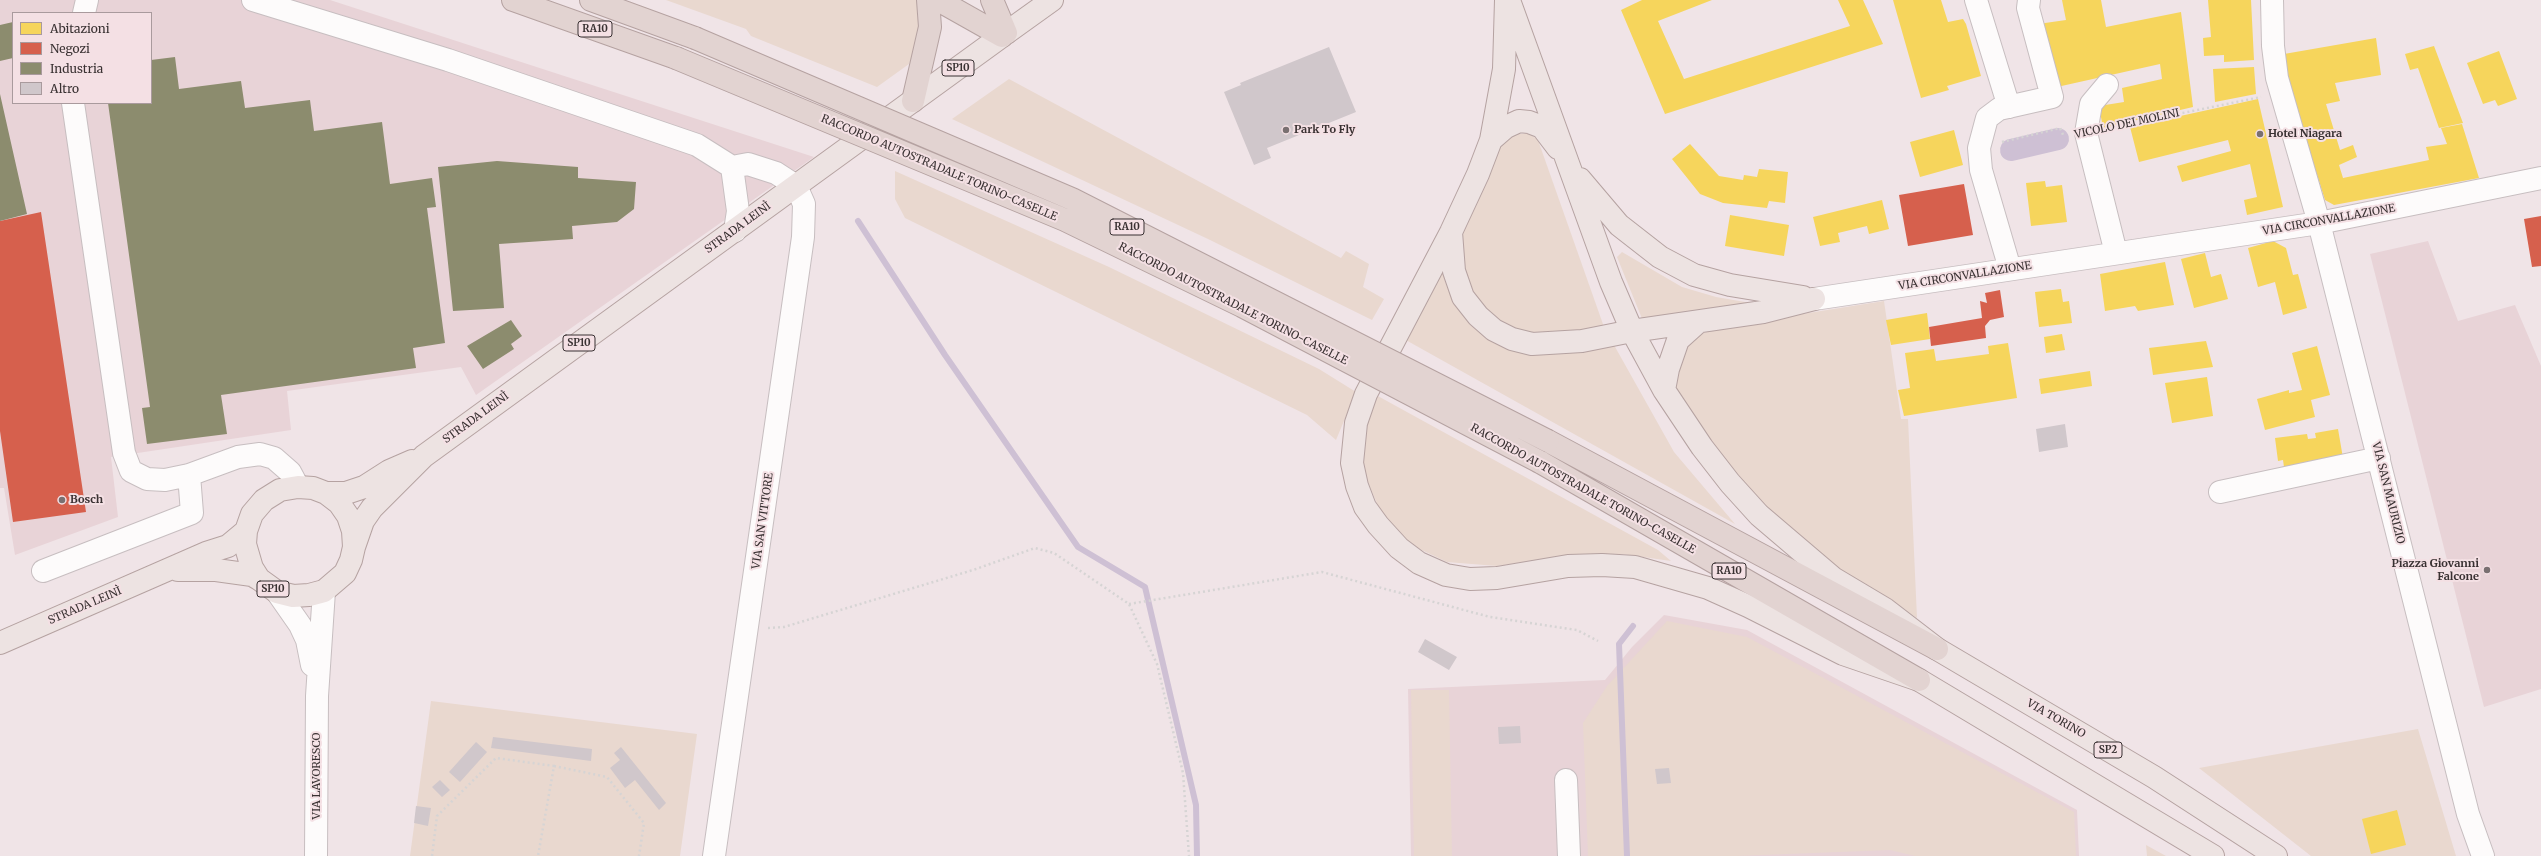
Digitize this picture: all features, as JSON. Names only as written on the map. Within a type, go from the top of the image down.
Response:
[{"type":"highway","name":"RACCORDO AUTOSTRADALE TORINO-CASELLE","points":[[513,0],[676,58],[1065,220],[1242,306],[1540,462],[1918,680]]},
{"type":"highway","name":"RACCORDO AUTOSTRADALE TORINO-CASELLE","points":[[591,0],[695,38],[1072,199],[1548,441],[1937,649]]},
{"type":"highway","points":[[913,101],[930,27],[928,0]]},
{"type":"highway","points":[[938,0],[1004,34]]},
{"type":"highway","points":[[992,0],[1004,34]]},
{"type":"main road","name":"STRADA LEINÌ","points":[[354,547],[363,521],[372,508],[424,456],[1052,0]]},
{"type":"main road","points":[[1506,0],[1504,69],[1491,140],[1478,174],[1451,232],[1366,394],[1356,422],[1352,463],[1356,486],[1365,507],[1378,525],[1399,548],[1419,563],[1446,575],[1470,579],[1497,578],[1568,566],[1602,565],[1635,567],[1666,574],[1708,588],[1748,606],[1843,654],[1918,680],[2213,856]]},
{"type":"main road","name":"SP2","points":[[1509,0],[1611,282],[1632,331],[1664,390],[1702,447],[1730,483],[1759,515],[1833,578],[1885,609],[1937,649]]},
{"type":"main road","points":[[1491,140],[1506,127],[1519,121],[1529,122],[1542,127],[1591,194],[1619,225],[1660,257],[1694,275],[1730,285],[1814,299]]},
{"type":"main road","points":[[1451,232],[1454,271],[1463,297],[1478,316],[1494,330],[1512,339],[1532,344],[1555,344],[1763,312],[1814,299]]},
{"type":"main road","points":[[1664,390],[1668,369],[1678,340],[1698,322]]},
{"type":"main road","name":"STRADA LEINÌ","points":[[326,493],[346,493],[364,487],[389,471],[424,456]]},
{"type":"main road","name":"SP10","points":[[298,487],[312,488],[326,493],[339,503],[348,516],[354,531],[354,547],[345,572],[324,590],[298,596],[277,592],[259,579],[247,557],[246,531],[252,514],[264,500],[280,490],[298,487]]},
{"type":"main road","name":"STRADA LEINÌ","points":[[0,643],[171,570],[206,553],[228,546],[246,531]]},
{"type":"main road","name":"STRADA LEINÌ","points":[[171,570],[216,570],[252,575],[259,579]]},
{"type":"main road","name":"VIA TORINO","points":[[1937,649],[2154,777],[2276,856]]},
{"type":"street","points":[[84,12],[88,0]]},
{"type":"street","points":[[253,0],[448,60],[676,137],[697,145],[732,167],[748,164],[769,171],[796,186]]},
{"type":"street","points":[[1976,0],[2009,107]]},
{"type":"street","points":[[2010,269],[1981,170],[1979,148],[1987,118],[1999,109],[2052,97],[2028,8],[2030,0]]},
{"type":"street","name":"VIA SAN MAURIZIO","points":[[2272,0],[2273,46],[2281,95],[2319,223],[2468,814],[2483,856]]},
{"type":"street","points":[[2107,85],[2091,104],[2086,133],[2116,253]]},
{"type":"street","points":[[73,104],[124,453],[131,471],[147,479],[165,480],[189,475],[238,457],[260,454],[274,458],[290,472],[298,487]]},
{"type":"street","points":[[732,167],[738,211],[735,231]]},
{"type":"street","name":"VIA CIRCONVALLAZIONE","points":[[1814,299],[2319,223],[2541,178]]},
{"type":"street","name":"VIA SAN VITTORE","points":[[714,856],[803,237],[804,204],[796,186]]},
{"type":"street","points":[[2220,492],[2379,458]]},
{"type":"street","points":[[43,571],[192,513],[189,475]]},
{"type":"street","points":[[317,696],[324,590]]},
{"type":"street","points":[[277,592],[300,625],[307,640],[317,696]]},
{"type":"street","name":"VIA LAVORESCO","points":[[316,856],[317,696]]},
{"type":"street","points":[[1566,780],[1569,856]]},
{"type":"path","name":"VICOLO DEI MOLINI","points":[[1979,148],[2060,128],[2064,138],[2242,99],[2281,95]]},
{"type":"path","points":[[747,628],[784,627],[974,570],[1035,548],[1054,553],[1129,604],[1157,664],[1183,773],[1189,856]]},
{"type":"path","points":[[1129,604],[1322,572],[1490,616],[1577,630],[1598,641]]},
{"type":"path","points":[[432,856],[437,816],[496,758],[554,766],[607,777],[644,823],[639,856]]},
{"type":"path","points":[[538,856],[554,766]]},
{"type":"shaded area","points":[[0,0],[330,0],[814,157],[476,395],[461,367],[287,391],[291,430],[111,457],[118,517],[15,555],[4,488],[0,488]]},
{"type":"shaded area","points":[[666,0],[922,0],[921,32],[909,64],[877,87],[751,36],[746,29]]},
{"type":"shaded area","points":[[1009,79],[1341,258],[1346,251],[1369,264],[1363,287],[1384,299],[1372,320],[1208,239],[952,119]]},
{"type":"shaded area","points":[[1529,133],[1538,140],[1604,327],[1593,333],[1513,334],[1468,292],[1460,235],[1500,142],[1510,135]]},
{"type":"shaded area","points":[[895,171],[1109,267],[1319,369],[1356,392],[1336,440],[1307,415],[905,218],[895,199]]},
{"type":"shaded area","name":"Piazza Giovanni Falcone","points":[[2428,241],[2458,321],[2515,305],[2541,366],[2541,689],[2484,707],[2370,254]]},
{"type":"shaded area","points":[[1622,252],[1682,287],[1716,297],[1751,303],[1643,321],[1617,257]]},
{"type":"shaded area","points":[[1442,267],[1476,328],[1614,345],[1674,452],[1735,524],[1404,339]]},
{"type":"shaded area","points":[[1884,301],[1901,419],[1908,419],[1917,618],[1840,572],[1755,501],[1709,444],[1674,384],[1681,352],[1693,335],[1758,321]]},
{"type":"shaded area","points":[[1376,395],[1658,550],[1671,561],[1622,554],[1579,554],[1497,566],[1447,562],[1413,546],[1382,515],[1365,476],[1362,439]]},
{"type":"shaded area","points":[[1664,615],[1747,630],[2077,810],[2079,856],[1411,856],[1408,689],[1605,680],[1632,647]]},
{"type":"shaded area","points":[[1667,621],[1747,637],[2074,812],[2076,856],[1915,856],[1890,850],[1736,856],[1588,856],[1583,723],[1607,686]]},
{"type":"shaded area","points":[[1411,690],[1449,690],[1452,856],[1414,856]]},
{"type":"shaded area","points":[[431,701],[697,734],[680,856],[410,856]]},
{"type":"shaded area","points":[[2418,729],[2456,856],[2311,856],[2199,768]]},
{"type":"shaded area","points":[[2146,845],[2166,856],[2147,856]]},
{"type":"building: Abitazioni","points":[[1642,0],[1712,0],[1658,21],[1684,79],[1850,26],[1838,0],[1863,0],[1883,44],[1665,114],[1621,10]]},
{"type":"building: Abitazioni","points":[[1893,0],[1941,0],[1948,22],[1963,19],[1966,24],[1981,76],[1947,86],[1949,90],[1921,98]]},
{"type":"building: Abitazioni","points":[[2062,0],[2101,0],[2106,27],[2181,12],[2193,107],[2103,128],[2099,106],[2124,102],[2122,88],[2162,79],[2160,64],[2057,87],[2038,24],[2066,20]]},
{"type":"building: Abitazioni","points":[[2208,0],[2251,0],[2254,60],[2224,62],[2224,55],[2204,56],[2203,38],[2211,37]]},
{"type":"building: Abitazioni","points":[[2376,38],[2381,75],[2335,83],[2340,101],[2326,104],[2340,150],[2353,145],[2357,157],[2339,165],[2343,178],[2429,160],[2426,147],[2447,144],[2441,128],[2462,124],[2479,178],[2334,205],[2325,200],[2284,70],[2284,54]]},
{"type":"building: Abitazioni","points":[[2434,46],[2463,123],[2439,128],[2418,68],[2410,70],[2405,54]]},
{"type":"building: Abitazioni","points":[[2499,51],[2517,99],[2498,106],[2495,100],[2483,104],[2467,63]]},
{"type":"building: Abitazioni","points":[[2254,67],[2256,94],[2215,102],[2213,69]]},
{"type":"building: Abitazioni","points":[[2258,99],[2283,207],[2247,215],[2244,200],[2257,197],[2250,164],[2182,182],[2177,166],[2231,151],[2228,140],[2139,162],[2130,127]]},
{"type":"building: Abitazioni","points":[[1954,130],[1963,165],[1920,177],[1910,142]]},
{"type":"building: Abitazioni","points":[[1690,144],[1719,176],[1743,180],[1744,175],[1757,177],[1759,169],[1788,172],[1785,203],[1769,201],[1767,208],[1723,203],[1700,194],[1672,159]]},
{"type":"building: Abitazioni","points":[[2045,181],[2046,187],[2062,185],[2067,222],[2031,226],[2026,183]]},
{"type":"building: Abitazioni","points":[[1882,200],[1889,229],[1869,234],[1867,226],[1838,233],[1840,242],[1820,246],[1813,217]]},
{"type":"building: Abitazioni","points":[[1730,215],[1789,225],[1784,256],[1725,246]]},
{"type":"building: Abitazioni","points":[[2273,241],[2286,248],[2293,275],[2298,274],[2307,308],[2283,315],[2275,282],[2258,287],[2248,248]]},
{"type":"building: Abitazioni","points":[[2205,253],[2211,277],[2221,274],[2228,299],[2194,308],[2181,259]]},
{"type":"building: Abitazioni","points":[[2165,262],[2174,305],[2138,311],[2135,306],[2105,311],[2100,274]]},
{"type":"building: Abitazioni","points":[[2061,289],[2063,302],[2069,301],[2072,323],[2039,327],[2035,292]]},
{"type":"building: Abitazioni","points":[[1927,313],[1930,339],[1891,345],[1886,320]]},
{"type":"building: Abitazioni","points":[[2062,334],[2065,350],[2046,353],[2044,337]]},
{"type":"building: Abitazioni","points":[[2206,341],[2213,367],[2153,375],[2149,348]]},
{"type":"building: Abitazioni","points":[[2008,343],[2017,398],[1904,416],[1898,390],[1910,388],[1905,353],[1934,349],[1936,361],[1989,354],[1988,346]]},
{"type":"building: Abitazioni","points":[[2317,346],[2330,395],[2311,400],[2315,417],[2265,430],[2257,399],[2289,390],[2289,393],[2302,390],[2292,353]]},
{"type":"building: Abitazioni","points":[[2090,371],[2092,386],[2041,394],[2039,379]]},
{"type":"building: Abitazioni","points":[[2207,377],[2213,416],[2172,423],[2165,383]]},
{"type":"building: Abitazioni","points":[[2338,429],[2343,458],[2284,467],[2283,460],[2278,461],[2275,438],[2307,434],[2308,439],[2316,438],[2315,433]]},
{"type":"building: Abitazioni","points":[[2397,810],[2406,845],[2371,854],[2362,819]]},
{"type":"building: Negozi","points":[[1964,184],[1973,235],[1908,246],[1899,195]]},
{"type":"building: Negozi","points":[[41,212],[86,512],[13,522],[0,431],[0,221]]},
{"type":"building: Negozi","points":[[2541,216],[2541,266],[2532,267],[2524,219]]},
{"type":"building: Negozi","points":[[2000,290],[2004,317],[1990,320],[1985,326],[1986,338],[1931,346],[1929,327],[1982,318],[1980,301],[1987,303],[1985,293]]},
{"type":"building: Industria","points":[[12,22],[12,58],[0,61],[0,25]]},
{"type":"building: Industria","points":[[175,57],[179,89],[241,81],[245,108],[310,100],[314,131],[382,122],[390,184],[432,178],[436,207],[427,208],[445,343],[413,348],[416,368],[221,395],[227,434],[147,444],[142,408],[150,407],[108,104],[152,104],[152,60]]},
{"type":"building: Industria","points":[[0,94],[27,214],[0,221]]},
{"type":"building: Industria","points":[[497,161],[578,167],[578,178],[636,182],[634,209],[617,222],[572,226],[573,239],[499,244],[504,308],[453,311],[438,167]]},
{"type":"building: Industria","points":[[511,320],[522,336],[511,344],[514,349],[483,369],[467,346]]},
{"type":"building: Altro","points":[[1329,47],[1356,112],[1267,148],[1271,158],[1254,165],[1224,92],[1241,85],[1240,83]]},
{"type":"building: Altro","points":[[2065,424],[2068,447],[2039,452],[2036,429]]},
{"type":"building: Altro","points":[[1425,639],[1457,657],[1449,670],[1418,652]]},
{"type":"building: Altro","points":[[1520,726],[1521,743],[1499,744],[1498,727]]},
{"type":"building: Altro","points":[[493,737],[592,749],[591,761],[491,748]]},
{"type":"building: Altro","points":[[476,742],[487,752],[460,782],[449,772]]},
{"type":"building: Altro","points":[[621,747],[666,803],[659,810],[635,780],[625,788],[610,768],[620,760],[614,753]]},
{"type":"building: Altro","points":[[1669,768],[1671,783],[1657,784],[1655,769]]},
{"type":"building: Altro","points":[[440,780],[450,790],[442,797],[432,787]]},
{"type":"building: Altro","points":[[416,806],[431,808],[428,826],[414,823]]},
{"type":"waterway","points":[[2011,150],[2058,139]]},
{"type":"waterway","points":[[858,221],[945,355],[1078,547],[1145,587],[1196,805],[1197,856]]},
{"type":"waterway","points":[[1627,856],[1619,644],[1633,626]]},
{"type":"place","name":"Park To Fly","points":[[1286,130]]},
{"type":"place","name":"Hotel Niagara","points":[[2260,134]]},
{"type":"place","name":"Bosch","points":[[62,500]]},
{"type":"place","name":"Piazza Giovanni Falcone","points":[[2487,570]]}]
